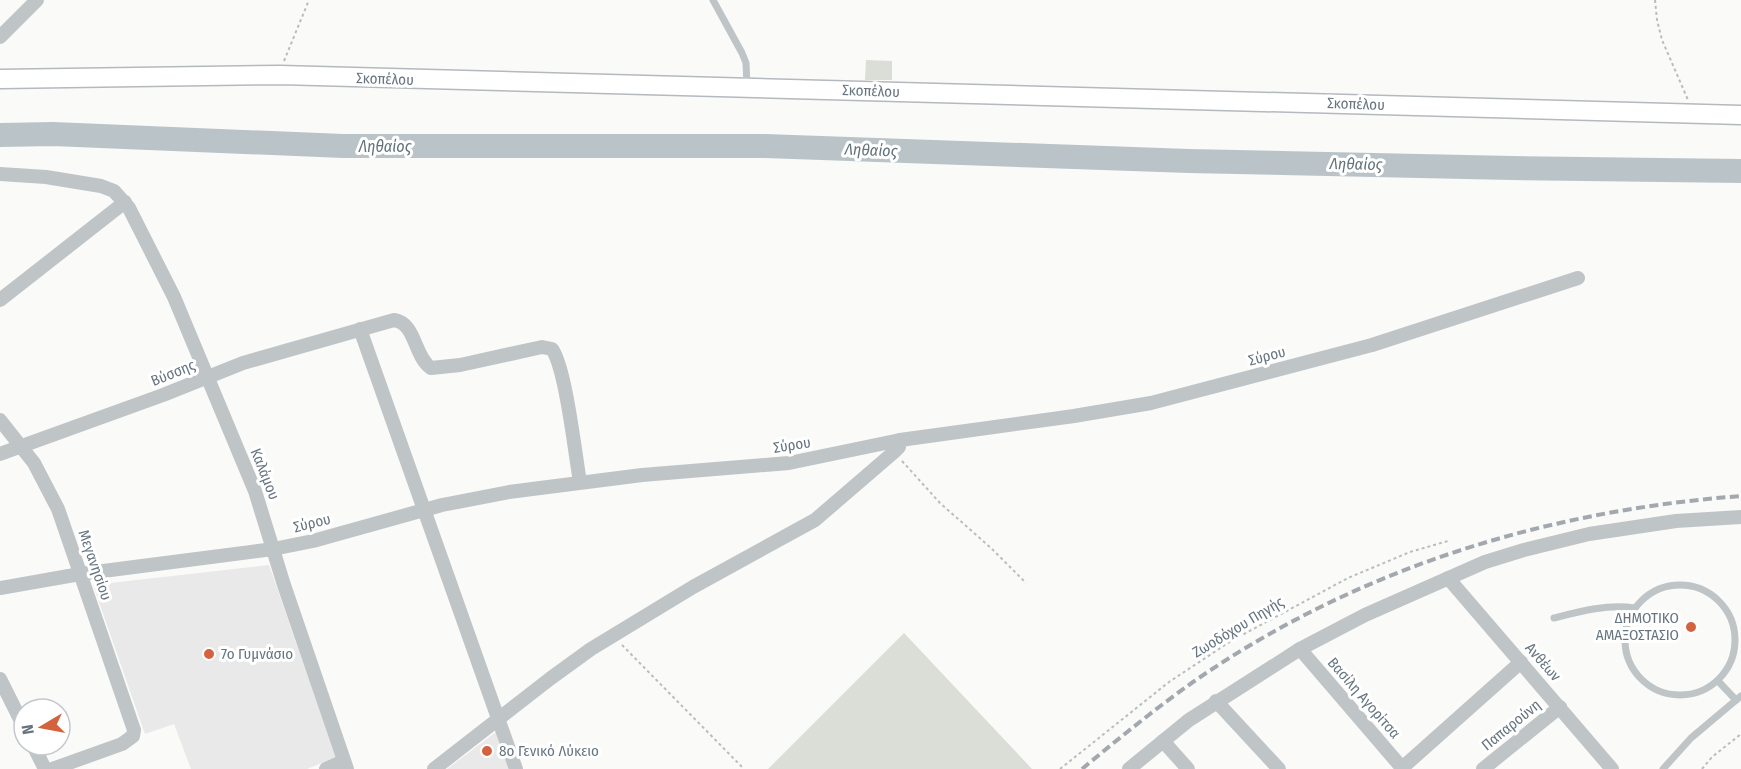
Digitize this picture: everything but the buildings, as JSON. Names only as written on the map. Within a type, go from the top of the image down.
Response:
[{"type":"main road","name":"Σκοπέλου","points":[[0,79],[280,75],[1741,116]]},
{"type":"street","points":[[0,38],[38,0]]},
{"type":"street","points":[[0,174],[85,182],[114,191],[125,202],[0,300]]},
{"type":"street","name":"Καλάμου","points":[[125,202],[174,297],[257,498],[346,765]]},
{"type":"street","name":"Σύρου","points":[[0,588],[81,574],[273,549],[313,541],[425,509],[481,497],[580,482],[789,463],[1151,403],[1372,345],[1578,278]]},
{"type":"street","name":"Βύσσης","points":[[0,454],[163,395],[208,376],[264,357],[389,321],[402,322],[408,328],[425,363],[431,368],[460,365],[542,347],[552,349],[565,394],[580,482]]},
{"type":"street","points":[[360,330],[516,769]]},
{"type":"street","name":"Μεγανησίου","points":[[0,420],[21,445],[52,493],[133,726],[134,733],[122,744],[52,769]]},
{"type":"street","points":[[434,769],[550,678],[613,636],[693,587],[815,520],[897,446]]},
{"type":"street","points":[[1129,769],[1216,701],[1300,648],[1335,629],[1448,578],[1499,558],[1589,534],[1676,521],[1741,517]]},
{"type":"street","name":"Ανθέων","points":[[1448,578],[1611,769]]},
{"type":"street","name":"Βασίλη Αγορίτσα","points":[[1300,648],[1402,768]]},
{"type":"street","points":[[1402,768],[1521,662]]},
{"type":"street","points":[[0,679],[12,703]]},
{"type":"street","points":[[1216,701],[1279,769]]},
{"type":"street","name":"Παπαρούνη","points":[[1483,769],[1560,707]]},
{"type":"street","points":[[1163,741],[1188,769]]},
{"type":"street","points":[[326,769],[346,765]]},
{"type":"lane","points":[[713,0],[746,63],[747,87]]},
{"type":"lane","points":[[1687,585],[1705,590],[1720,602],[1731,617],[1736,635],[1734,654],[1718,681],[1698,693],[1680,696],[1662,693],[1647,685],[1634,672],[1627,656],[1625,638],[1628,620],[1635,608],[1650,593],[1668,586],[1687,585]]},
{"type":"lane","points":[[1554,618],[1605,607],[1635,608]]},
{"type":"lane","points":[[1663,769],[1691,738],[1738,698],[1718,681]]},
{"type":"path","points":[[280,75],[309,0]]},
{"type":"path","points":[[1656,0],[1657,20],[1662,40],[1686,93],[1692,114]]},
{"type":"path","points":[[897,446],[940,503],[1026,583]]},
{"type":"path","name":"Ζωοδόχου Πηγής","points":[[1060,769],[1169,682],[1231,641],[1348,578],[1410,552],[1448,541]]},
{"type":"path","points":[[613,636],[744,769]]},
{"type":"path","points":[[1701,769],[1741,734]]},
{"type":"shaded area","points":[[866,60],[892,61],[892,80],[865,80]]},
{"type":"shaded area","name":"7ο Γυμνάσιο","points":[[269,565],[336,757],[307,769],[191,769],[174,724],[145,734],[93,585]]},
{"type":"shaded area","points":[[904,633],[1032,769],[768,769]]},
{"type":"shaded area","name":"8ο Γενικό Λύκειο","points":[[496,732],[509,769],[447,769]]},
{"type":"waterway","name":"Ληθαίος","points":[[0,135],[53,134],[343,146],[765,146],[1189,161],[1741,171]]},
{"type":"railway","points":[[1082,769],[1179,692],[1255,642],[1320,607],[1386,577],[1454,552],[1524,532],[1595,516],[1668,504],[1741,496]]},
{"type":"place","name":"ΔΗΜΟΤΙΚΟ ΑΜΑΞΟΣΤΑΣΙΟ","points":[[1691,627]]},
{"type":"place","name":"7ο Γυμνάσιο","points":[[209,654]]},
{"type":"place","name":"8ο Γενικό Λύκειο","points":[[487,751]]}]
